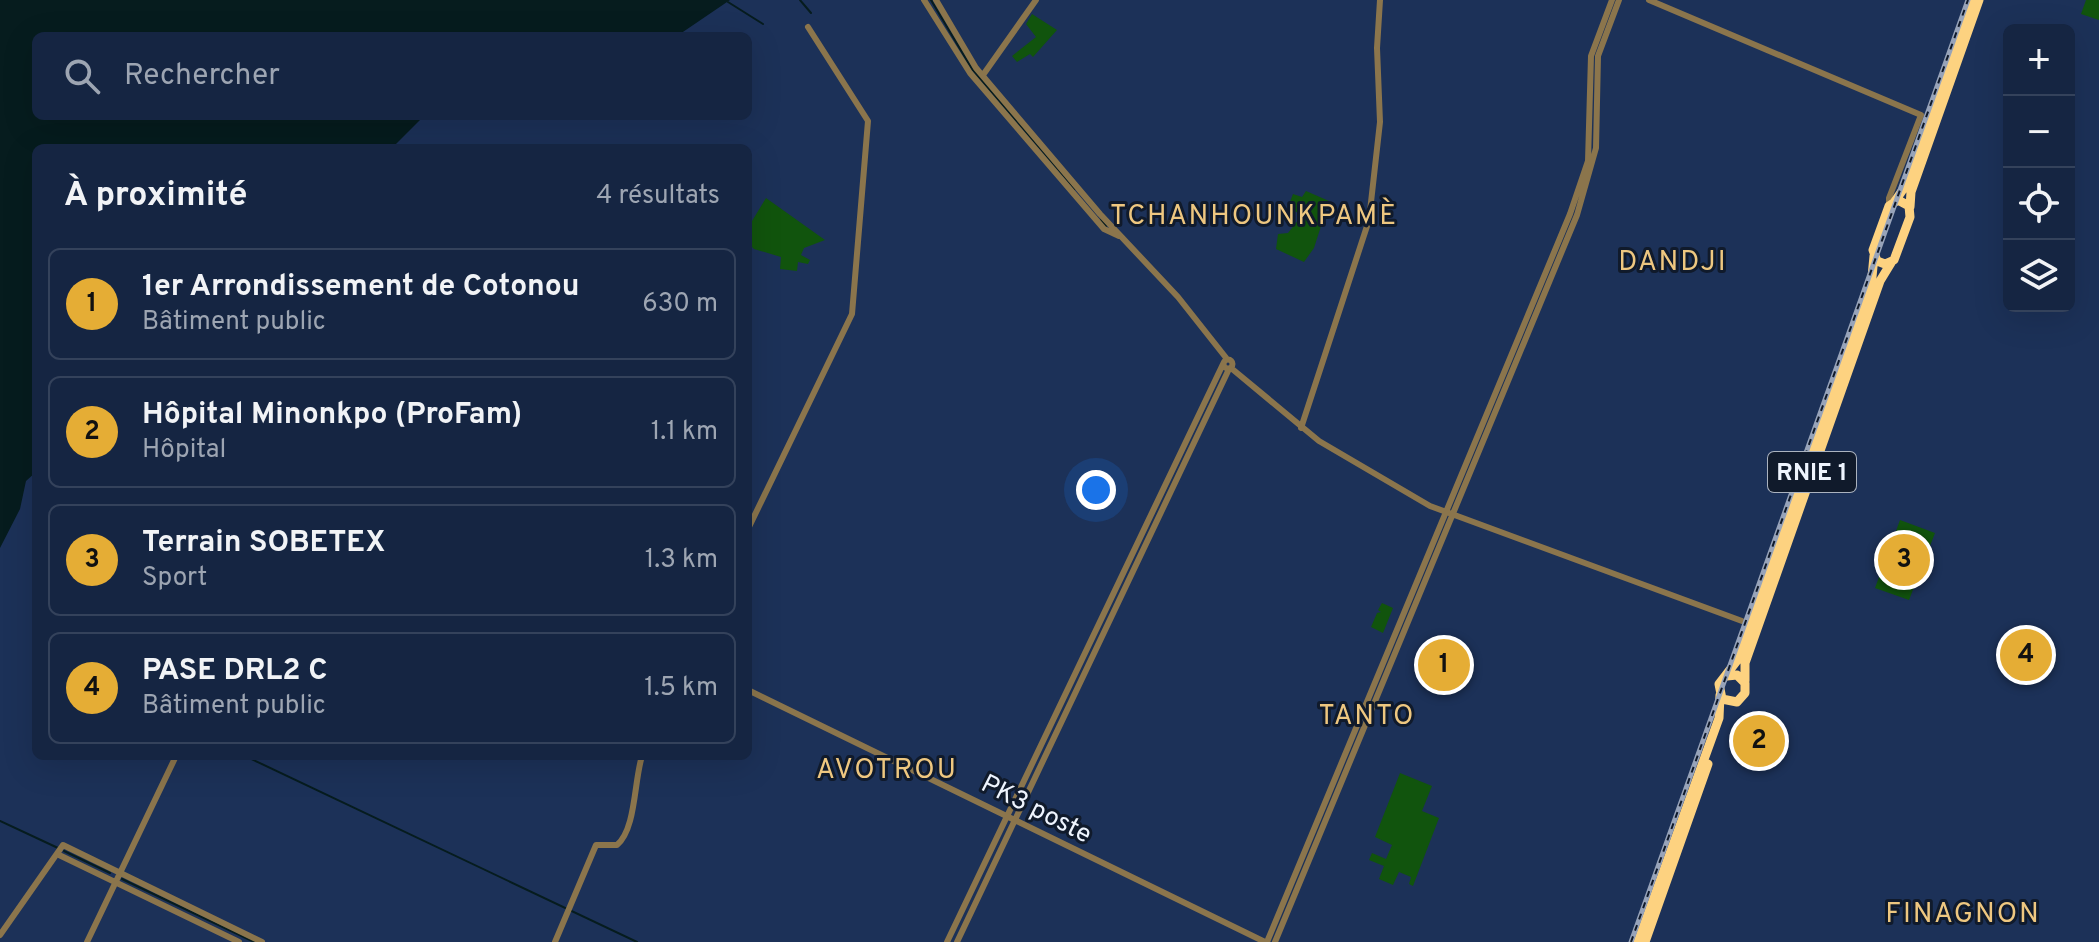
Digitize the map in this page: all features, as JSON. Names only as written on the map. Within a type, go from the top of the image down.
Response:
[{"type":"highway","name":"RNIE 1","points":[[1638,942],[1719,718],[1719,684],[1737,663],[1872,277],[1874,256],[1892,203],[1904,188],[1972,0]]},
{"type":"highway","name":"RNIE 1","points":[[1645,942],[1723,721],[1745,695],[1745,663],[1880,281],[1904,236],[1911,192],[1979,0]]},
{"type":"highway","points":[[1892,203],[1904,201],[1910,207]]},
{"type":"highway","points":[[1874,256],[1880,263],[1891,263]]},
{"type":"highway","points":[[1727,676],[1739,676],[1746,684]]},
{"type":"highway","points":[[1720,695],[1728,702],[1739,701]]},
{"type":"street","points":[[924,0],[987,94],[1104,229],[1124,238]]},
{"type":"street","points":[[936,0],[983,75],[1230,366],[1301,428],[1352,463],[1451,514],[1742,621]]},
{"type":"street","points":[[983,75],[1036,0]]},
{"type":"street","points":[[1301,428],[1369,220],[1380,122],[1377,48],[1380,0]]},
{"type":"street","points":[[1266,942],[1451,514],[1588,161],[1591,56],[1612,0]]},
{"type":"street","points":[[1275,942],[1583,196],[1596,148],[1598,56],[1619,0]]},
{"type":"street","points":[[1649,0],[1921,115],[1889,198],[1892,203]]},
{"type":"street","points":[[752,521],[852,314],[868,121],[808,27]]},
{"type":"street","points":[[957,942],[1012,820],[1230,366]]},
{"type":"street","name":"PK3 poste","points":[[752,692],[1266,942]]},
{"type":"street","points":[[87,942],[174,760]]},
{"type":"street","points":[[555,942],[596,845],[617,845],[625,837],[635,807],[634,786],[641,760]]},
{"type":"street","points":[[947,942],[1012,820]]},
{"type":"street","points":[[0,935],[63,845],[262,942]]},
{"type":"street","points":[[57,854],[239,942]]},
{"type":"green space","points":[[2086,0],[2099,0],[2099,20],[2081,14]]},
{"type":"green space","points":[[1032,14],[1057,30],[1033,57],[1030,54],[1017,62],[1012,56],[1036,37],[1026,24]]},
{"type":"green space","points":[[1306,191],[1329,201],[1314,248],[1304,262],[1276,249],[1278,234],[1288,233],[1299,219],[1298,213],[1288,207],[1293,194],[1302,197]]},
{"type":"green space","points":[[766,198],[825,240],[804,248],[801,255],[810,260],[808,264],[798,262],[797,271],[780,269],[781,257],[752,247],[752,221]]},
{"type":"green space","points":[[1900,520],[1935,533],[1909,600],[1875,588]]},
{"type":"green space","points":[[1382,603],[1393,608],[1383,633],[1371,627],[1377,613],[1381,612],[1378,610]]},
{"type":"green space","points":[[1400,773],[1432,786],[1422,811],[1439,818],[1413,886],[1409,884],[1411,877],[1399,872],[1393,885],[1379,879],[1384,866],[1369,860],[1372,853],[1386,859],[1392,845],[1375,837]]},
{"type":"shaded area","points":[[0,0],[730,0],[683,32],[32,32],[32,120],[420,120],[396,144],[32,144],[32,476],[26,481],[20,509],[0,548]]},
{"type":"waterway","points":[[800,0],[811,13]]},
{"type":"waterway","points":[[931,0],[972,69],[1075,189]]},
{"type":"waterway","points":[[728,2],[763,24]]},
{"type":"waterway","points":[[1101,220],[1106,226]]},
{"type":"waterway","points":[[253,760],[637,942]]},
{"type":"waterway","points":[[0,821],[58,848]]},
{"type":"waterway","points":[[64,851],[110,873]]},
{"type":"waterway","points":[[122,879],[254,942]]},
{"type":"railway","points":[[1631,942],[1968,0]]},
{"type":"place","name":"Terrain SOBETEX","points":[[1904,560]]},
{"type":"place","name":"PASE DRL2 C","points":[[2026,655]]},
{"type":"place","name":"1er Arrondissement de Cotonou","points":[[1444,665]]},
{"type":"place","name":"Hôpital Minonkpo (ProFam)","points":[[1759,741]]},
{"type":"district","name":"TCHANHOUNKPAMÈ","points":[[1254,214]]},
{"type":"district","name":"DANDJI","points":[[1673,260]]},
{"type":"district","name":"TANTO","points":[[1367,714]]},
{"type":"district","name":"AVOTROU","points":[[887,768]]},
{"type":"district","name":"FINAGNON","points":[[1963,912]]}]
